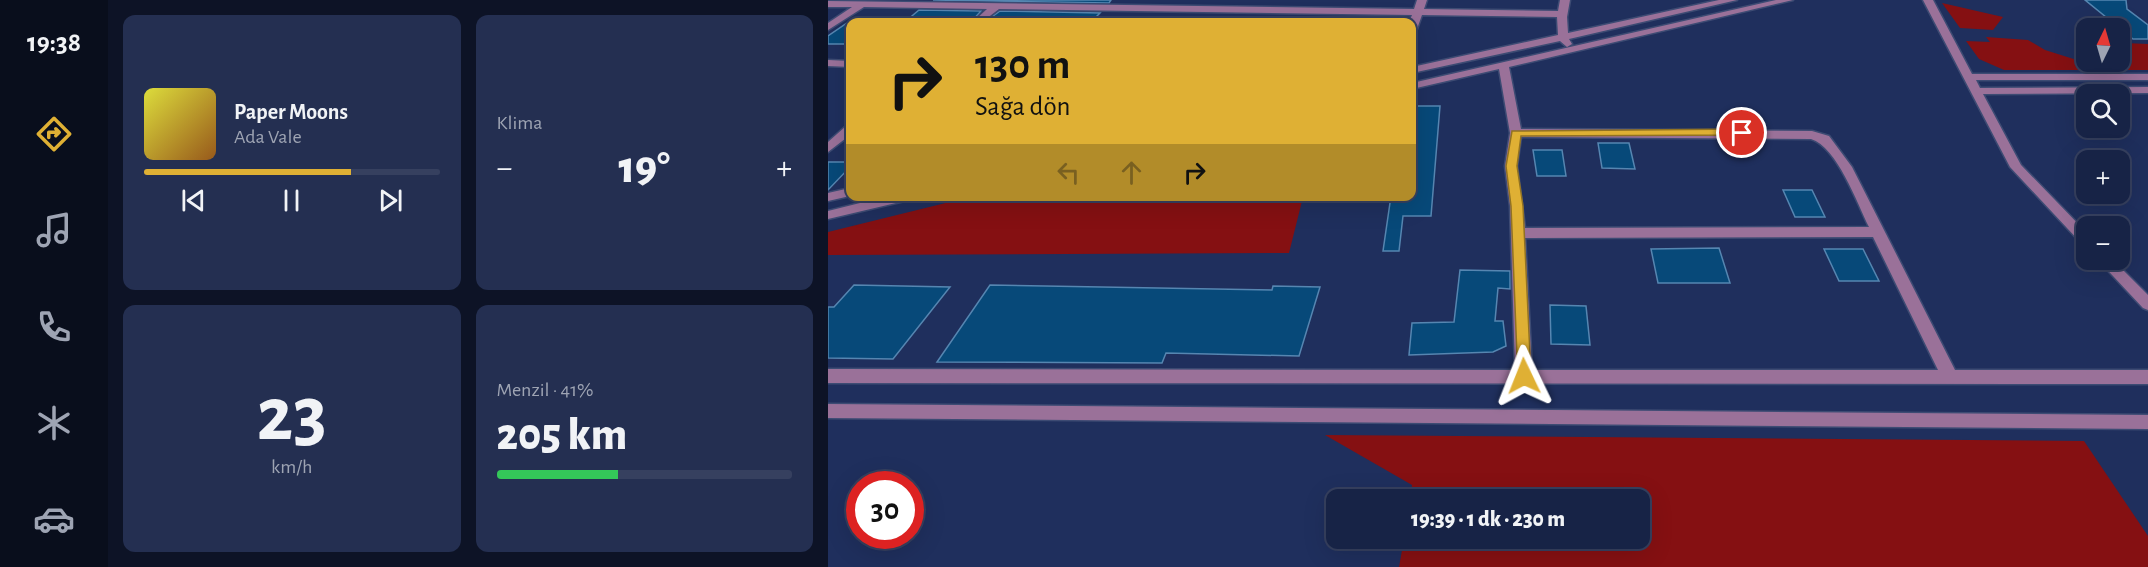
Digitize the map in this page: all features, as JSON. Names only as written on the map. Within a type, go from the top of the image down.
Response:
[{"type":"street","points":[[982,18],[1005,0]]},
{"type":"street","points":[[1273,18],[1285,0]]},
{"type":"street","points":[[1416,19],[1422,0]]},
{"type":"street","points":[[1565,0],[1562,14],[1563,37],[1570,50]]},
{"type":"street","points":[[1416,69],[1732,0]]},
{"type":"street","points":[[1416,85],[1788,0]]},
{"type":"street","points":[[1928,0],[2016,167],[2076,230]]},
{"type":"street","points":[[828,27],[866,2]]},
{"type":"street","points":[[828,4],[866,2],[1277,11],[1562,14]]},
{"type":"street","points":[[828,63],[846,64]]},
{"type":"street","points":[[1503,65],[1516,133],[1511,166],[1518,233],[1524,376]]},
{"type":"street","points":[[1968,77],[2148,77]]},
{"type":"street","points":[[1975,91],[2148,90]]},
{"type":"street","points":[[1516,133],[1812,135],[1825,140],[1846,167],[1950,377]]},
{"type":"street","points":[[828,148],[839,138]]},
{"type":"street","points":[[828,197],[846,193]]},
{"type":"street","points":[[828,214],[886,201]]},
{"type":"street","points":[[1518,233],[1878,232]]},
{"type":"street","points":[[2115,270],[2148,304]]},
{"type":"street","points":[[828,376],[2148,377]]},
{"type":"street","points":[[828,411],[2148,422]]},
{"type":"shaded area","points":[[1942,3],[2003,17],[1993,30],[1960,28]]},
{"type":"shaded area","points":[[1986,37],[2028,40],[2045,50],[2076,60],[2076,70],[2004,70],[1979,59],[1966,41],[1990,42]]},
{"type":"shaded area","points":[[2130,43],[2148,44],[2148,70],[2130,70]]},
{"type":"shaded area","points":[[954,201],[1302,201],[1289,253],[828,255],[828,232]]},
{"type":"shaded area","points":[[1325,435],[2084,441],[2148,536],[2148,567],[1399,567],[1402,549],[1650,549],[1650,489],[1411,489],[1412,485]]},
{"type":"building","points":[[933,0],[1111,0],[1109,3]]},
{"type":"building","points":[[2085,0],[2126,0],[2127,9],[2148,25],[2148,39],[2133,39],[2130,37],[2130,18],[2107,18]]},
{"type":"building","points":[[919,10],[981,11],[975,18],[910,18]]},
{"type":"building","points":[[1000,11],[1100,13],[1095,18],[990,18]]},
{"type":"building","points":[[846,24],[846,42],[844,44],[828,44],[828,36]]},
{"type":"building","points":[[1416,106],[1440,106],[1431,216],[1403,216],[1399,251],[1383,251],[1390,201],[1416,201]]},
{"type":"building","points":[[1598,143],[1629,143],[1635,169],[1602,168]]},
{"type":"building","points":[[1533,150],[1562,150],[1566,176],[1537,176]]},
{"type":"building","points":[[828,162],[846,162],[846,171],[828,190]]},
{"type":"building","points":[[1783,190],[1812,190],[1825,217],[1795,217]]},
{"type":"building","points":[[1719,248],[1730,283],[1658,283],[1651,249]]},
{"type":"building","points":[[1824,249],[1863,249],[1879,281],[1839,281]]},
{"type":"building","points":[[1460,270],[1510,271],[1510,289],[1498,288],[1495,321],[1503,321],[1506,346],[1493,352],[1409,355],[1412,323],[1454,322]]},
{"type":"building","points":[[854,285],[950,287],[893,359],[828,358],[828,307],[834,307]]},
{"type":"building","points":[[990,285],[1272,290],[1273,286],[1320,287],[1299,356],[1166,353],[1162,363],[937,362]]},
{"type":"building","points":[[1550,305],[1586,306],[1590,345],[1551,344]]},
{"type":"route","points":[[1524,376],[1517,206],[1511,166],[1516,133],[1742,133]]}]
